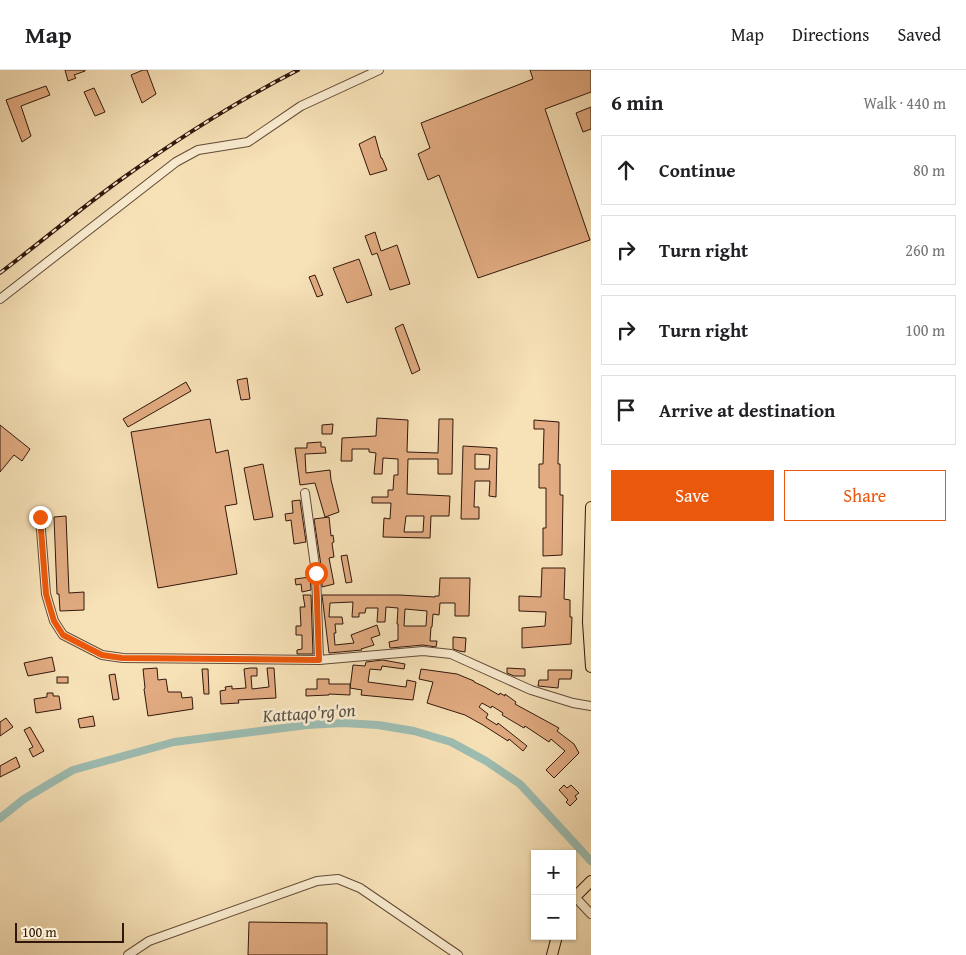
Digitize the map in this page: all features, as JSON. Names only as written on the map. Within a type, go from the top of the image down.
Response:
[{"type":"main road","points":[[591,507],[588,622],[591,667]]},
{"type":"main road","points":[[576,897],[591,881]]},
{"type":"main road","points":[[552,955],[556,940]]},
{"type":"street","points":[[0,299],[176,162],[198,150],[248,142],[301,106],[379,70]]},
{"type":"street","points":[[305,493],[316,573],[319,660]]},
{"type":"street","points":[[40,517],[46,594],[54,621],[63,635],[102,655],[122,658],[319,660],[423,652],[451,654],[531,690],[591,706]]},
{"type":"street","points":[[128,955],[149,941],[317,881],[338,880],[360,888],[458,955]]},
{"type":"street","points":[[576,901],[591,914]]},
{"type":"building","points":[[65,70],[85,71],[74,75],[76,78],[68,81]]},
{"type":"building","points":[[147,70],[156,94],[142,103],[131,75]]},
{"type":"building","points":[[530,70],[591,70],[591,92],[545,109],[590,240],[478,278],[439,175],[428,180],[418,154],[430,148],[421,123],[533,79]]},
{"type":"building","points":[[46,86],[50,95],[21,106],[31,136],[22,142],[6,100]]},
{"type":"building","points":[[94,88],[105,112],[95,116],[84,92]]},
{"type":"building","points":[[591,107],[591,129],[583,132],[576,113]]},
{"type":"building","points":[[375,136],[381,158],[387,170],[370,175],[359,144]]},
{"type":"building","points":[[375,232],[381,251],[397,245],[410,284],[390,290],[377,253],[372,255],[365,236]]},
{"type":"building","points":[[359,259],[372,295],[347,303],[333,268]]},
{"type":"building","points":[[315,275],[323,295],[317,297],[309,277]]},
{"type":"building","points":[[403,324],[420,370],[412,374],[395,328]]},
{"type":"building","points":[[247,378],[250,399],[241,400],[237,380]]},
{"type":"building","points":[[186,382],[191,391],[128,427],[123,419]]},
{"type":"building","points":[[377,418],[408,420],[407,452],[438,453],[439,419],[453,419],[452,474],[438,474],[438,459],[408,459],[407,494],[450,496],[449,516],[431,516],[430,538],[383,537],[384,518],[390,519],[391,503],[372,503],[372,497],[388,497],[388,490],[393,490],[394,475],[398,475],[398,459],[383,458],[382,474],[374,474],[376,453],[369,452],[369,449],[352,449],[352,461],[341,461],[342,438],[376,436]],"holes":[[[406,516],[424,516],[423,532],[404,532]]]},
{"type":"building","points":[[210,419],[216,453],[228,450],[237,504],[225,506],[237,574],[158,588],[131,432]]},
{"type":"building","points":[[534,420],[559,422],[558,464],[560,464],[560,495],[563,495],[562,555],[543,556],[543,528],[546,528],[546,488],[539,488],[539,464],[543,464],[544,429],[534,429]]},
{"type":"building","points":[[333,424],[332,434],[322,434],[322,425]]},
{"type":"building","points":[[0,425],[30,449],[22,461],[14,455],[0,472]]},
{"type":"building","points":[[321,442],[321,447],[325,447],[326,453],[305,454],[306,473],[330,470],[339,512],[325,517],[315,483],[300,485],[295,448],[307,448],[307,443]]},
{"type":"building","points":[[463,446],[497,448],[496,497],[489,496],[490,481],[475,481],[474,507],[479,507],[479,519],[461,519]],"holes":[[[475,454],[490,455],[489,469],[475,469]]]},
{"type":"building","points":[[263,464],[273,517],[254,520],[244,468]]},
{"type":"building","points":[[300,500],[306,542],[294,544],[291,520],[286,521],[285,514],[293,513],[292,501]]},
{"type":"building","points":[[66,516],[69,593],[84,592],[84,610],[60,611],[59,594],[57,594],[54,517]]},
{"type":"building","points":[[329,517],[331,536],[333,535],[334,542],[332,543],[334,557],[329,558],[334,584],[322,587],[322,572],[314,519]]},
{"type":"building","points":[[347,555],[352,582],[346,583],[341,556]]},
{"type":"building","points":[[542,568],[565,568],[564,599],[570,600],[570,617],[572,617],[571,644],[522,648],[522,628],[545,626],[546,612],[519,611],[519,596],[541,597]]},
{"type":"building","points":[[310,577],[311,590],[302,592],[301,584],[296,585],[295,579]]},
{"type":"building","points":[[440,578],[470,578],[469,616],[455,616],[455,603],[440,603],[439,615],[433,614],[430,641],[437,641],[436,647],[423,645],[390,648],[389,642],[398,640],[398,608],[386,607],[385,622],[377,622],[378,608],[366,608],[365,613],[359,613],[359,617],[352,617],[353,602],[330,603],[329,617],[342,617],[343,624],[335,624],[335,645],[354,643],[351,635],[377,625],[380,635],[371,638],[374,645],[362,650],[329,653],[322,595],[439,596]],"holes":[[[405,609],[427,611],[426,626],[404,626]]]},
{"type":"building","points":[[303,595],[311,595],[313,654],[297,654],[297,650],[302,649],[302,635],[296,635],[296,626],[301,626],[300,607],[305,607]]},
{"type":"building","points":[[453,637],[466,638],[465,652],[453,649]]},
{"type":"building","points":[[52,657],[55,671],[28,676],[24,663]]},
{"type":"building","points":[[383,660],[405,664],[404,669],[382,666],[381,670],[370,669],[368,682],[406,687],[407,680],[416,682],[413,700],[361,695],[362,690],[350,688],[353,665],[365,666],[366,662]]},
{"type":"building","points":[[157,668],[158,680],[166,679],[168,692],[181,692],[182,698],[192,697],[193,709],[148,716],[143,669]]},
{"type":"building","points":[[257,668],[257,676],[251,676],[252,689],[269,687],[267,668],[274,668],[276,698],[238,700],[239,703],[221,704],[220,691],[226,690],[225,687],[232,686],[232,689],[246,688],[244,669]]},
{"type":"building","points":[[507,668],[525,669],[525,676],[514,676],[507,673]]},
{"type":"building","points":[[202,669],[208,669],[209,694],[204,694]]},
{"type":"building","points":[[421,669],[457,674],[499,695],[500,693],[505,696],[505,694],[516,702],[515,704],[559,728],[557,731],[574,744],[579,753],[554,778],[546,770],[565,751],[551,739],[549,742],[525,726],[524,728],[502,715],[503,713],[492,706],[491,708],[482,703],[479,707],[488,714],[486,718],[497,725],[498,723],[527,746],[523,751],[509,739],[508,741],[465,715],[427,703],[433,682],[419,679]]},
{"type":"building","points":[[548,670],[572,670],[571,679],[559,679],[558,688],[538,686],[539,680],[548,680]]},
{"type":"building","points":[[115,674],[119,699],[113,700],[109,675]]},
{"type":"building","points":[[57,677],[68,677],[68,683],[57,683]]},
{"type":"building","points":[[317,679],[329,679],[329,684],[350,684],[350,695],[306,696],[306,689],[317,689]]},
{"type":"building","points":[[47,693],[59,696],[61,709],[36,713],[34,699],[47,697]]},
{"type":"building","points":[[93,716],[95,726],[80,728],[78,719]]},
{"type":"building","points":[[6,718],[13,727],[0,736],[0,722]]},
{"type":"building","points":[[30,727],[44,751],[33,757],[29,749],[33,747],[24,730]]},
{"type":"building","points":[[16,757],[20,767],[0,777],[0,766]]},
{"type":"building","points":[[564,785],[567,788],[571,785],[579,793],[575,796],[577,799],[570,806],[566,802],[568,800],[559,790]]},
{"type":"building","points":[[249,922],[327,923],[327,955],[248,955]]},
{"type":"waterway","name":"Kattaqo'rg'on","points":[[0,818],[24,799],[73,770],[174,742],[307,725],[343,723],[378,725],[414,731],[451,742],[486,761],[520,784],[591,861]]},
{"type":"railway","points":[[0,273],[107,189],[165,149],[231,107],[298,70]]},
{"type":"route","points":[[40,517],[46,594],[54,621],[63,635],[102,655],[122,658],[319,660],[316,573]]}]
